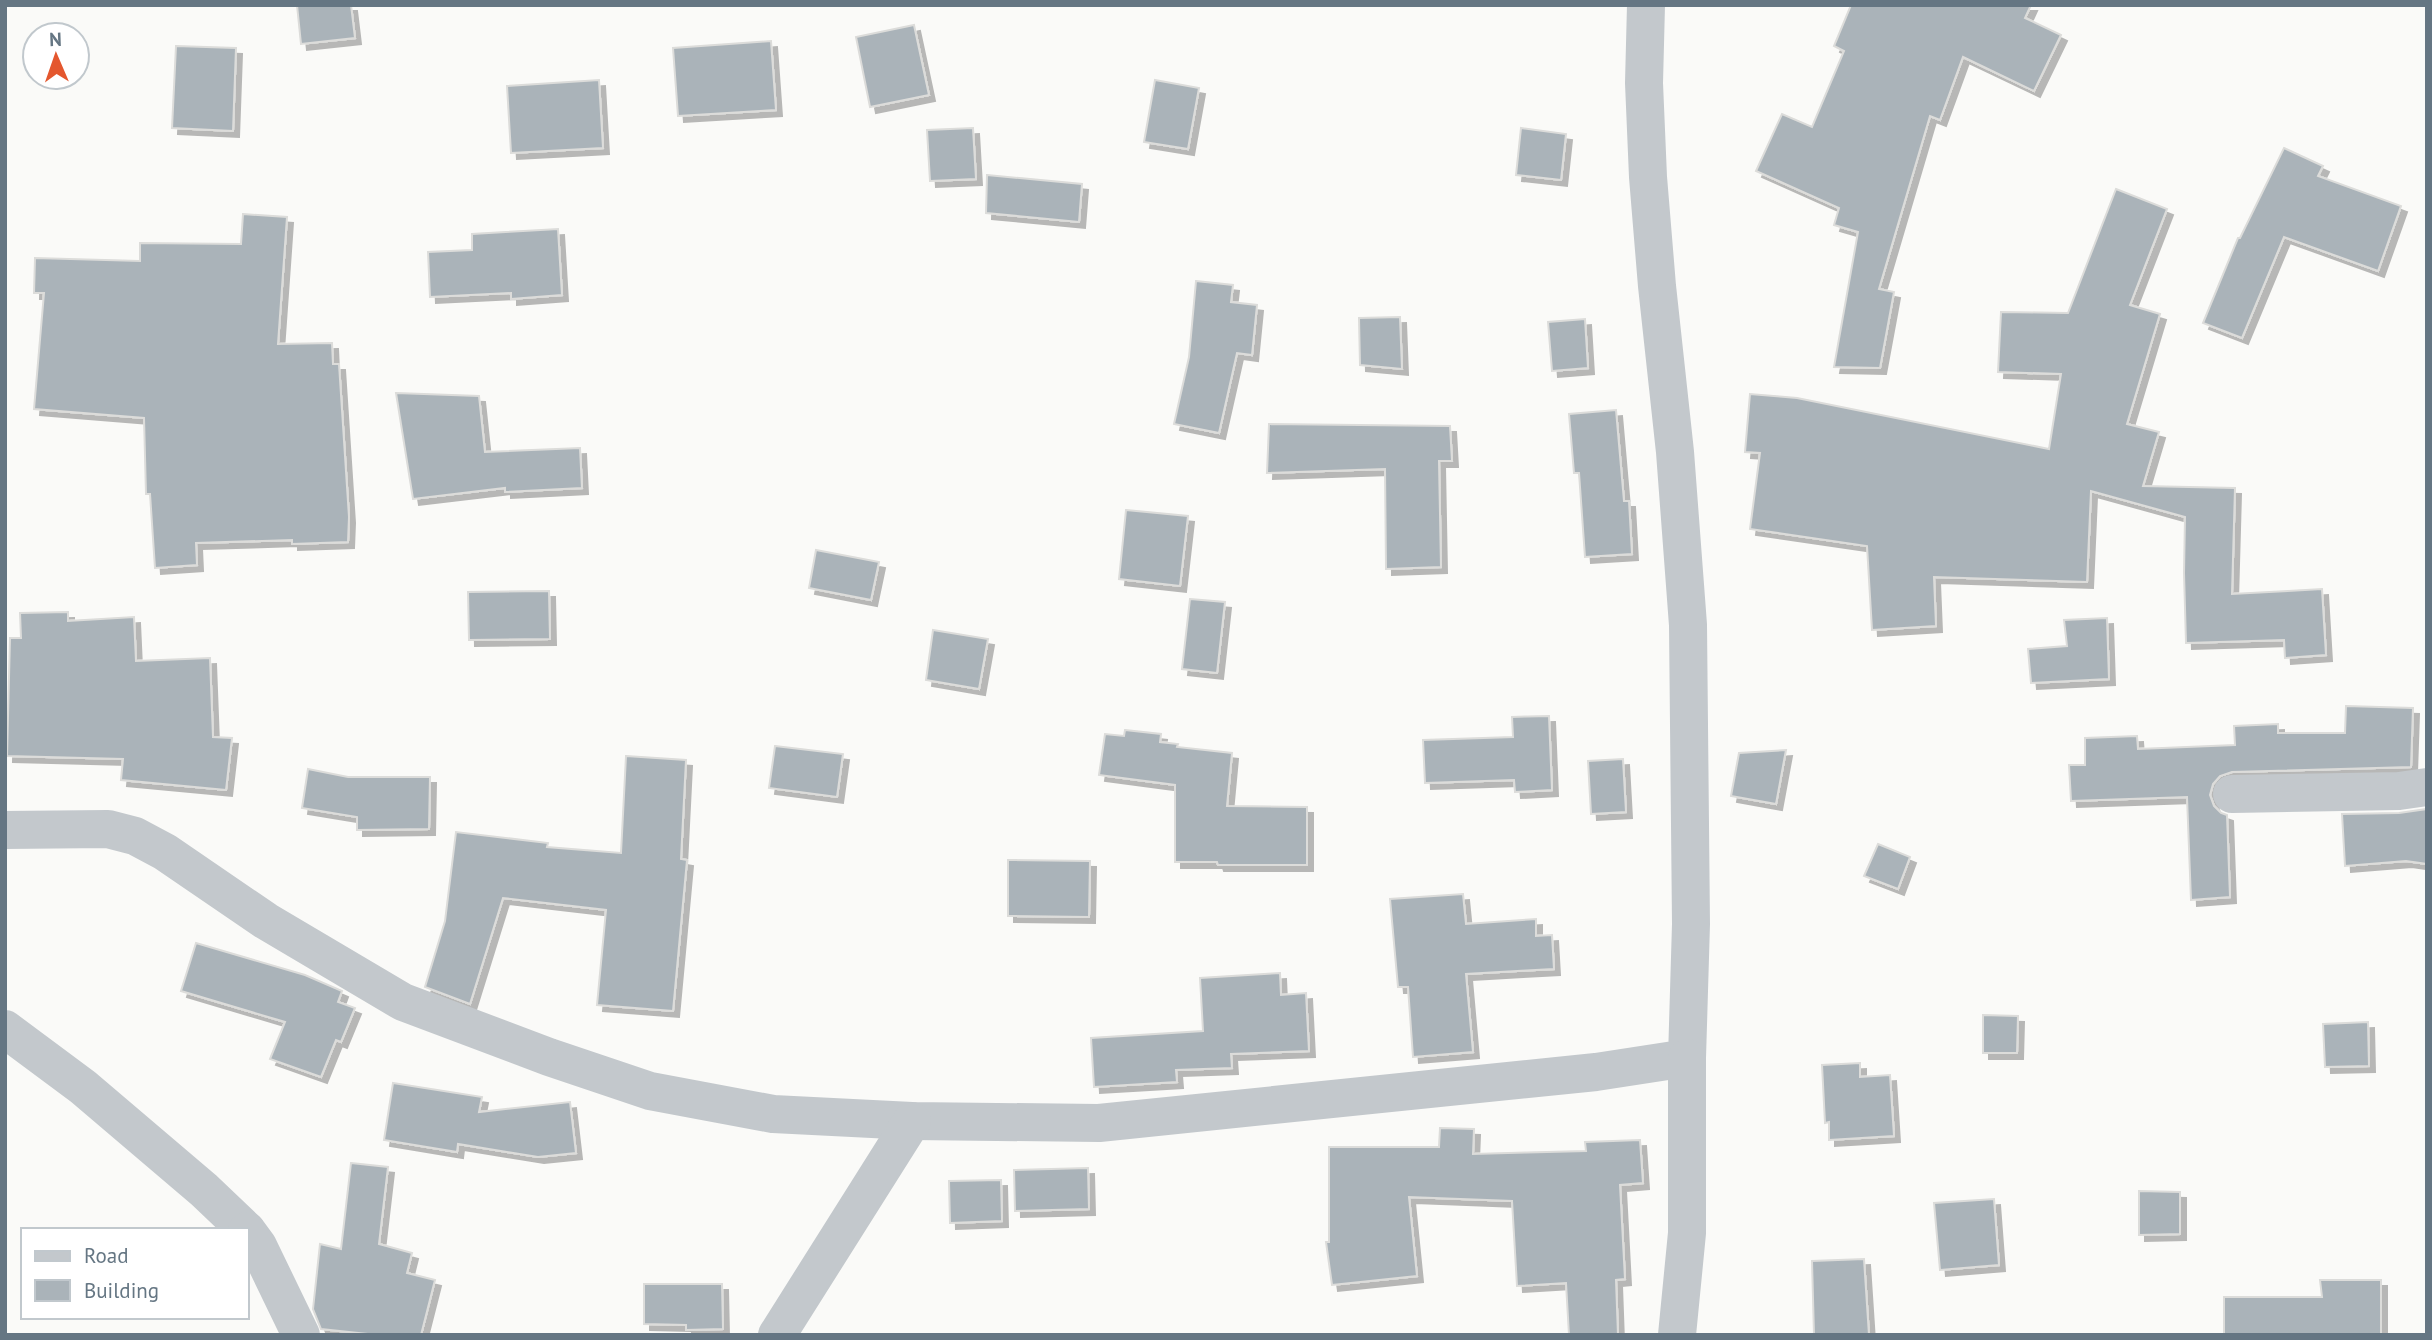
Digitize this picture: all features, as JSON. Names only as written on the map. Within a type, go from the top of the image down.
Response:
[{"type":"street","points":[[1646,5],[1644,83],[1648,177],[1675,452],[1688,625],[1691,924],[1687,1058],[1687,1233],[1677,1335]]},
{"type":"street","points":[[2232,794],[2399,791],[2427,787]]},
{"type":"street","points":[[5,830],[108,829],[135,836],[165,852],[266,921],[403,1002],[549,1057],[650,1091],[773,1114],[912,1121],[1099,1123],[1596,1072],[1687,1058]]},
{"type":"street","points":[[5,1029],[83,1087],[204,1189],[244,1228]]},
{"type":"street","points":[[777,1335],[912,1121]]},
{"type":"street","points":[[248,1233],[258,1246],[301,1335]]},
{"type":"building","points":[[297,5],[351,5],[355,38],[301,44]]},
{"type":"building","points":[[1851,5],[2031,5],[2025,18],[2061,35],[2034,91],[1963,57],[1940,120],[1930,116],[1879,289],[1894,292],[1880,368],[1834,367],[1858,232],[1834,225],[1839,208],[1756,171],[1782,114],[1812,127],[1844,51],[1834,46]]},
{"type":"building","points":[[914,25],[929,95],[870,107],[856,37]]},
{"type":"building","points":[[771,41],[776,110],[678,116],[673,48]]},
{"type":"building","points":[[176,46],[236,48],[233,131],[172,128]]},
{"type":"building","points":[[599,80],[603,148],[511,153],[507,86]]},
{"type":"building","points":[[1155,80],[1199,88],[1188,149],[1144,142]]},
{"type":"building","points":[[973,128],[976,179],[930,181],[927,130]]},
{"type":"building","points":[[1521,128],[1566,134],[1561,180],[1516,175]]},
{"type":"building","points":[[2284,148],[2323,166],[2318,176],[2401,206],[2378,271],[2284,237],[2242,338],[2203,323],[2238,238]]},
{"type":"building","points":[[987,175],[1082,184],[1079,222],[986,213]]},
{"type":"building","points":[[2116,189],[2167,209],[2130,305],[2160,314],[2127,424],[2159,432],[2143,486],[2235,488],[2232,594],[2322,589],[2326,655],[2285,658],[2284,640],[2186,643],[2185,517],[2091,491],[2087,582],[1934,577],[1936,626],[1872,630],[1867,546],[1750,529],[1760,453],[1745,452],[1750,394],[1797,398],[2049,449],[2061,374],[1998,372],[2001,312],[2068,313]]},
{"type":"building","points":[[243,214],[287,217],[278,344],[332,343],[333,364],[339,364],[349,517],[348,542],[292,544],[292,540],[196,543],[197,565],[155,568],[150,494],[146,494],[144,418],[34,409],[44,293],[34,293],[35,258],[140,261],[140,243],[241,244]]},
{"type":"building","points":[[558,229],[562,295],[511,299],[511,293],[430,297],[428,252],[472,250],[472,234]]},
{"type":"building","points":[[1196,281],[1233,285],[1231,302],[1257,305],[1252,355],[1237,353],[1219,433],[1174,424],[1189,357]]},
{"type":"building","points":[[1400,317],[1402,369],[1360,365],[1359,318]]},
{"type":"building","points":[[1585,319],[1588,368],[1552,371],[1548,322]]},
{"type":"building","points":[[396,393],[479,396],[485,452],[580,448],[582,488],[505,492],[505,488],[413,499]]},
{"type":"building","points":[[1616,410],[1624,501],[1629,501],[1632,554],[1585,557],[1579,473],[1574,473],[1569,414]]},
{"type":"building","points":[[1269,424],[1450,426],[1452,461],[1439,461],[1441,567],[1386,569],[1385,469],[1267,473]]},
{"type":"building","points":[[1126,510],[1188,516],[1180,586],[1119,579]]},
{"type":"building","points":[[816,550],[879,562],[871,600],[809,588]]},
{"type":"building","points":[[549,591],[550,639],[469,640],[468,592]]},
{"type":"building","points":[[1190,599],[1225,602],[1217,673],[1182,669]]},
{"type":"building","points":[[68,612],[68,621],[134,617],[136,661],[210,658],[213,737],[232,738],[226,790],[121,780],[123,759],[7,756],[10,638],[21,638],[20,613]]},
{"type":"building","points":[[2107,618],[2109,679],[2031,683],[2028,649],[2067,646],[2064,620]]},
{"type":"building","points":[[933,630],[988,639],[979,689],[926,680]]},
{"type":"building","points":[[2346,706],[2413,708],[2411,767],[2232,772],[2220,776],[2213,784],[2210,795],[2214,806],[2227,815],[2230,897],[2191,900],[2187,797],[2071,801],[2069,765],[2085,765],[2085,738],[2137,736],[2138,749],[2235,745],[2234,726],[2278,724],[2278,733],[2345,733]]},
{"type":"building","points":[[1549,716],[1552,790],[1515,792],[1514,780],[1425,783],[1423,740],[1513,737],[1512,717]]},
{"type":"building","points":[[1125,730],[1161,734],[1160,742],[1178,744],[1177,747],[1232,753],[1227,806],[1307,807],[1307,865],[1175,862],[1175,785],[1099,775],[1105,734],[1124,736]]},
{"type":"building","points":[[775,746],[843,754],[837,797],[769,788]]},
{"type":"building","points":[[1786,750],[1776,804],[1731,796],[1739,753]]},
{"type":"building","points":[[626,756],[686,760],[681,859],[687,860],[673,1011],[597,1005],[606,910],[503,898],[470,1004],[425,987],[445,921],[456,832],[548,843],[547,847],[621,853]]},
{"type":"building","points":[[1623,759],[1626,812],[1591,814],[1588,761]]},
{"type":"building","points":[[308,769],[348,777],[430,777],[429,829],[357,830],[357,817],[302,808]]},
{"type":"building","points":[[2427,809],[2427,864],[2406,861],[2345,866],[2342,814],[2399,813]]},
{"type":"building","points":[[1878,844],[1910,857],[1898,889],[1864,876]]},
{"type":"building","points":[[1008,860],[1090,861],[1089,917],[1008,916]]},
{"type":"building","points":[[1463,894],[1466,924],[1536,919],[1536,936],[1552,935],[1554,969],[1466,974],[1473,1052],[1413,1057],[1408,987],[1398,987],[1390,899]]},
{"type":"building","points":[[196,943],[305,975],[342,991],[338,1002],[355,1008],[341,1042],[336,1040],[321,1077],[270,1059],[285,1022],[181,991]]},
{"type":"building","points":[[1280,973],[1281,995],[1306,993],[1309,1051],[1231,1054],[1232,1068],[1176,1070],[1177,1082],[1094,1087],[1091,1038],[1203,1031],[1200,978]]},
{"type":"building","points":[[1983,1015],[2018,1016],[2017,1053],[1983,1053]]},
{"type":"building","points":[[2368,1022],[2369,1066],[2325,1067],[2323,1024]]},
{"type":"building","points":[[1860,1063],[1860,1077],[1890,1075],[1894,1136],[1829,1140],[1829,1122],[1825,1123],[1822,1065]]},
{"type":"building","points":[[393,1083],[482,1097],[479,1112],[570,1102],[576,1153],[538,1157],[458,1144],[457,1152],[384,1140]]},
{"type":"building","points":[[1440,1128],[1474,1129],[1473,1154],[1586,1151],[1585,1142],[1640,1140],[1643,1183],[1620,1185],[1625,1279],[1616,1280],[1618,1335],[1569,1335],[1566,1283],[1517,1286],[1512,1201],[1409,1197],[1417,1276],[1332,1285],[1326,1242],[1329,1242],[1329,1147],[1439,1147]]},
{"type":"building","points":[[351,1163],[388,1167],[379,1244],[412,1253],[407,1273],[435,1280],[421,1335],[377,1335],[321,1329],[313,1309],[320,1244],[341,1249]]},
{"type":"building","points":[[1088,1168],[1089,1209],[1015,1211],[1014,1170]]},
{"type":"building","points":[[1001,1180],[1002,1221],[950,1223],[949,1181]]},
{"type":"building","points":[[2139,1191],[2180,1192],[2180,1234],[2139,1235]]},
{"type":"building","points":[[1994,1199],[1999,1265],[1940,1270],[1934,1203]]},
{"type":"building","points":[[1864,1259],[1869,1335],[1814,1335],[1812,1261]]},
{"type":"building","points":[[2320,1280],[2381,1280],[2381,1335],[2224,1335],[2224,1297],[2322,1297]]},
{"type":"building","points":[[644,1284],[722,1284],[723,1329],[686,1330],[686,1325],[644,1324]]}]
